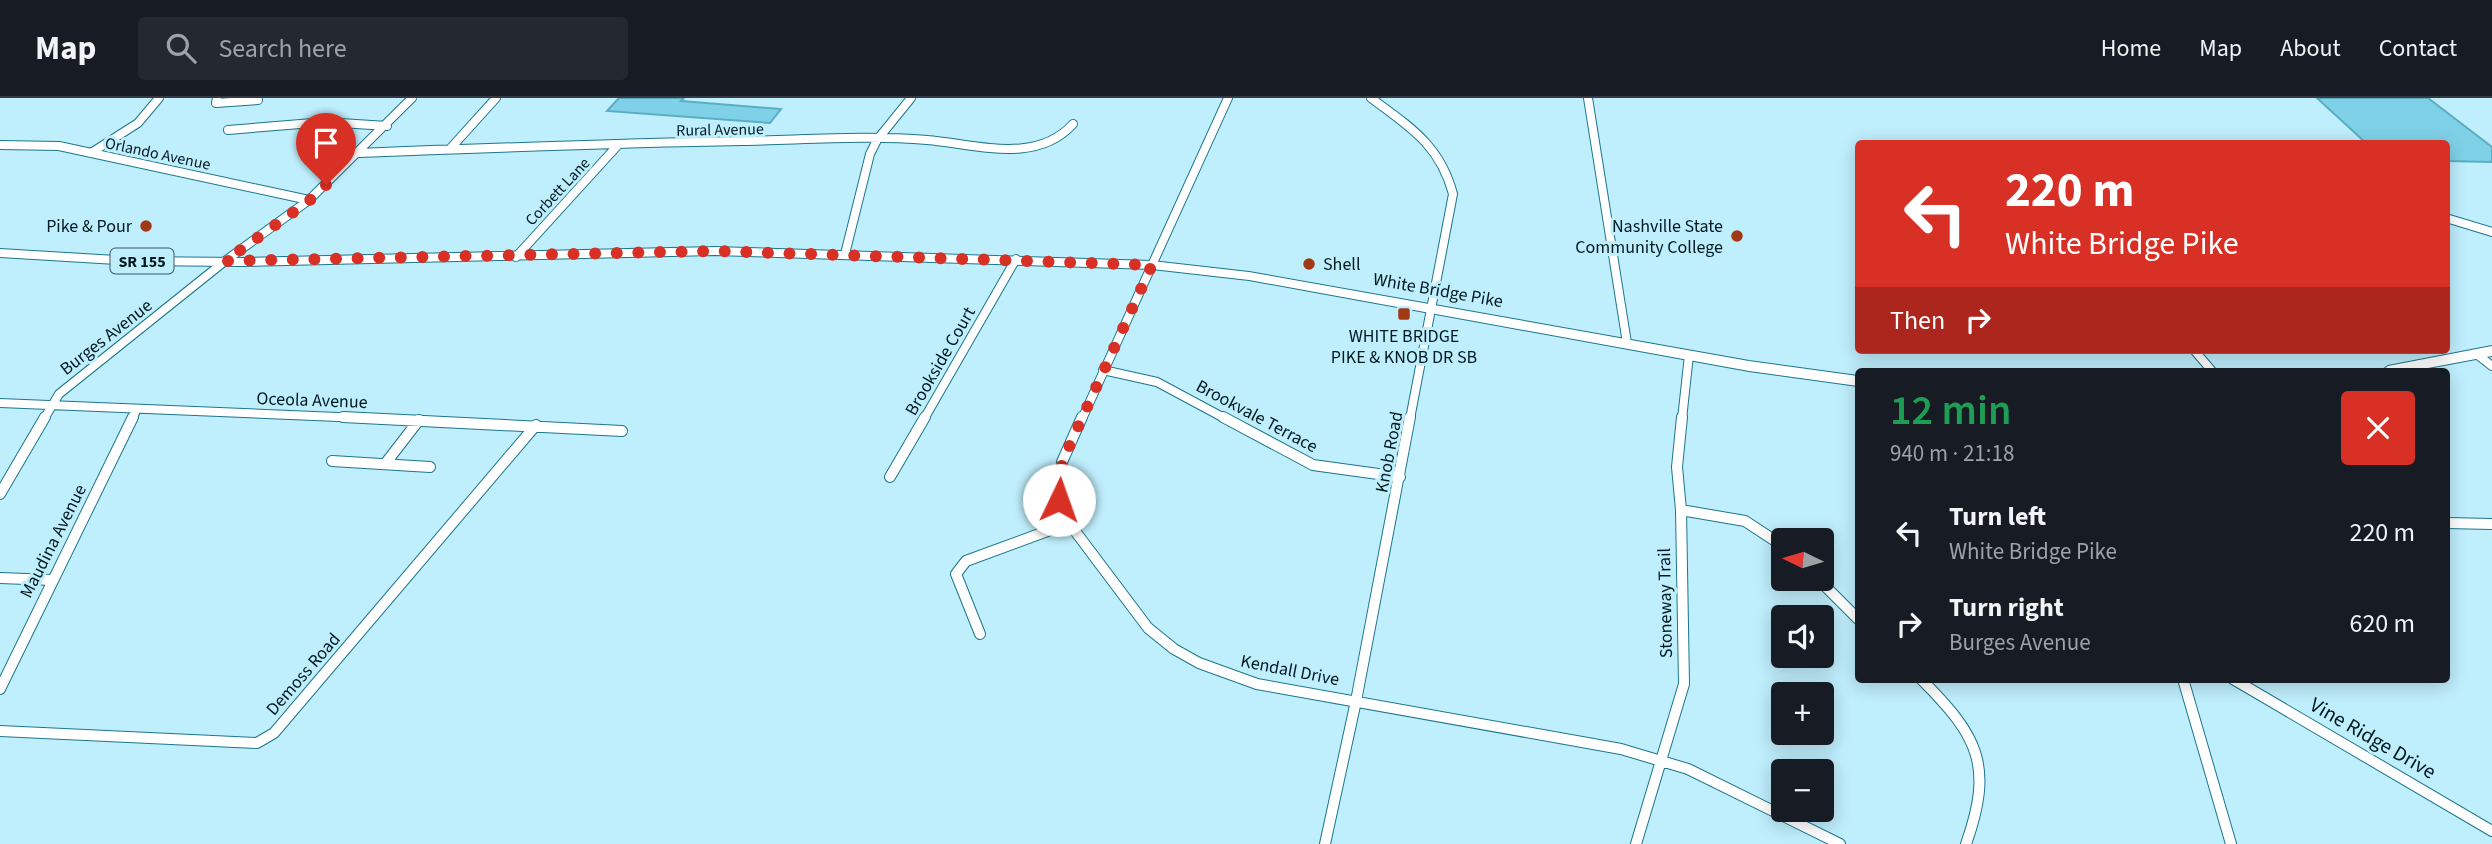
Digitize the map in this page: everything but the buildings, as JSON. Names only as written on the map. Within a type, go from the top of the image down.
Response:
[{"type":"main road","name":"White Bridge Pike","points":[[0,253],[133,261],[225,261],[715,251],[1152,265],[1249,276],[1689,355],[1855,381]]},
{"type":"main road","points":[[2404,368],[2485,353]]},
{"type":"street","points":[[90,153],[140,120],[159,98]]},
{"type":"street","points":[[217,98],[216,103],[222,104],[258,100]]},
{"type":"street","name":"Burges Avenue","points":[[0,494],[55,404],[58,394],[225,261],[309,201],[388,125],[412,98]]},
{"type":"street","points":[[449,149],[496,98]]},
{"type":"street","points":[[845,254],[870,154],[877,140],[911,98]]},
{"type":"street","name":"Kendall Drive","points":[[1228,98],[1062,462],[1059,500],[1069,523],[1148,628],[1174,649],[1217,671],[1247,681],[1621,749],[1663,762],[1720,783],[1840,844]]},
{"type":"street","name":"Knob Road","points":[[1325,844],[1356,701],[1454,194],[1448,170],[1436,150],[1371,98]]},
{"type":"street","points":[[1588,98],[1627,343]]},
{"type":"street","points":[[228,130],[325,122],[388,125]]},
{"type":"street","name":"Rural Avenue","points":[[359,153],[877,140],[935,140],[1013,150],[1048,144],[1065,136],[1073,124]]},
{"type":"street","name":"Orlando Avenue","points":[[0,145],[59,146],[309,201]]},
{"type":"street","name":"Corbett Lane","points":[[516,257],[618,145]]},
{"type":"street","points":[[2450,219],[2492,232]]},
{"type":"street","name":"Brookside Court","points":[[890,477],[1016,259]]},
{"type":"street","points":[[2485,353],[2492,366]]},
{"type":"street","points":[[2197,354],[2209,368]]},
{"type":"street","name":"Stoneway Trail","points":[[1636,844],[1663,762],[1684,684],[1681,510],[1677,467],[1689,355]]},
{"type":"street","name":"Brookvale Terrace","points":[[1103,370],[1157,382],[1313,465],[1400,477]]},
{"type":"street","name":"Oceola Avenue","points":[[0,402],[622,431]]},
{"type":"street","name":"Maudina Avenue","points":[[0,689],[138,409]]},
{"type":"street","points":[[386,464],[419,420]]},
{"type":"street","name":"Demoss Road","points":[[0,731],[257,743],[274,733],[536,425]]},
{"type":"street","points":[[332,461],[430,467]]},
{"type":"street","points":[[1681,510],[1745,521],[1771,538]]},
{"type":"street","points":[[980,634],[956,574],[966,561],[1069,523]]},
{"type":"street","points":[[2450,523],[2492,524]]},
{"type":"street","points":[[0,578],[53,580]]},
{"type":"street","points":[[1831,592],[1855,616]]},
{"type":"street","points":[[1925,683],[1956,717],[1970,738],[1980,762],[1983,788],[1977,818],[1966,844]]},
{"type":"street","points":[[2184,683],[2231,844]]},
{"type":"street","name":"Vine Ridge Drive","points":[[2240,683],[2492,831]]},
{"type":"place","name":"Pike & Pour","points":[[146,226]]},
{"type":"place","name":"Nashville State Community College","points":[[1737,236]]},
{"type":"place","name":"Shell","points":[[1309,264]]},
{"type":"place","name":"WHITE BRIDGE PIKE & KNOB DR SB","points":[[1404,314]]},
{"type":"route","points":[[326,185],[309,201],[225,261],[715,251],[1152,265],[1062,462],[1059,500]]}]
